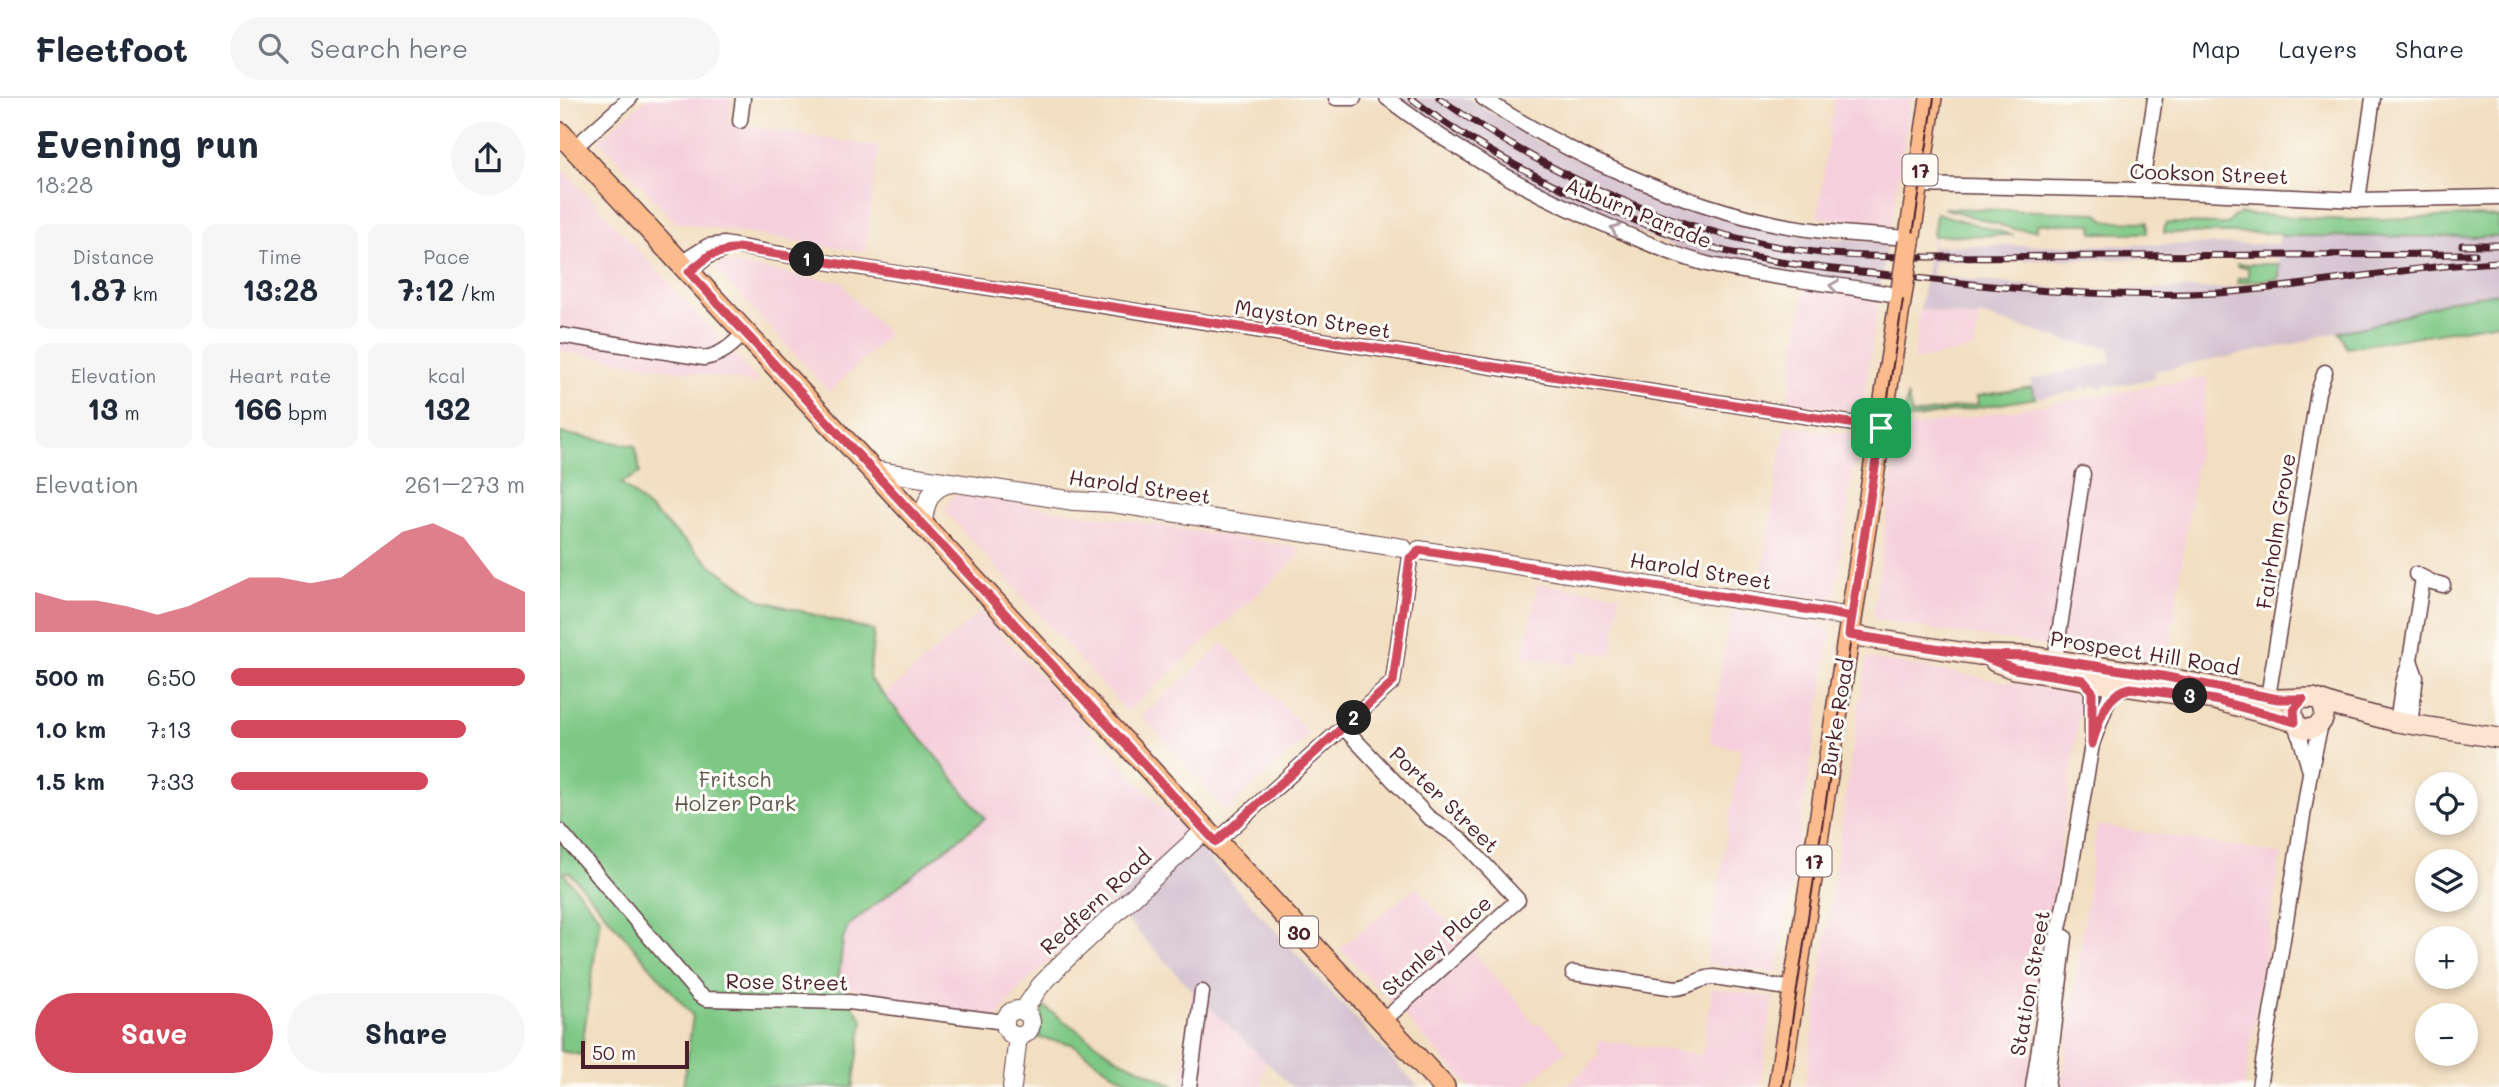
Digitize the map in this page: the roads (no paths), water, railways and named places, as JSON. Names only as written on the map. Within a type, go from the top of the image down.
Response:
[{"type":"main road","name":"Burke Road","points":[[1779,1087],[1931,98]]},
{"type":"main road","name":"30","points":[[567,140],[1444,1087]]},
{"type":"main road","name":"Prospect Hill Road","points":[[1850,626],[1979,655],[2029,656],[2054,668],[2230,696],[2270,706],[2295,722]]},
{"type":"main road","points":[[2083,672],[2104,675],[2109,683]]},
{"type":"main road","name":"Prospect Hill Road","points":[[2109,683],[2135,687],[2161,684]]},
{"type":"main road","name":"Prospect Hill Road","points":[[2270,706],[2312,700],[2403,724],[2499,738]]},
{"type":"main road","points":[[2312,700],[2325,713],[2321,723],[2309,729],[2295,722],[2294,709],[2312,700]]},
{"type":"main road","name":"Prospect Hill Road","points":[[2321,723],[2403,724]]},
{"type":"street","points":[[567,140],[630,98]]},
{"type":"street","points":[[740,121],[743,98]]},
{"type":"street","points":[[1336,98],[1354,98]]},
{"type":"street","name":"Auburn Parade","points":[[1388,98],[1457,146],[1535,191],[1594,220],[1676,254],[1757,274],[1902,293]]},
{"type":"street","points":[[1483,98],[1525,126],[1629,175],[1699,202],[1781,225],[1909,240]]},
{"type":"street","points":[[2141,190],[2155,98]]},
{"type":"street","points":[[2358,200],[2373,98]]},
{"type":"street","name":"Cookson Street","points":[[1917,185],[2141,190],[2358,200],[2499,197]]},
{"type":"street","name":"Mayston Street","points":[[685,268],[710,255],[738,248],[1881,428]]},
{"type":"street","points":[[560,335],[704,358],[725,351],[745,332]]},
{"type":"street","name":"Fairholm Grove","points":[[2270,706],[2318,392],[2325,372]]},
{"type":"street","name":"Harold Street","points":[[871,470],[1074,501],[1112,503],[1850,626]]},
{"type":"street","points":[[2054,668],[2083,474]]},
{"type":"street","points":[[923,525],[925,505],[935,490],[941,485],[953,483]]},
{"type":"street","points":[[1210,836],[1344,728],[1393,682],[1411,552]]},
{"type":"street","points":[[2403,724],[2403,683],[2410,660],[2420,576],[2443,585]]},
{"type":"street","name":"Station Street","points":[[2047,1087],[2046,1049],[2054,987],[2092,744],[2092,691],[2083,672]]},
{"type":"street","name":"Station Street","points":[[2092,744],[2110,693],[2109,683]]},
{"type":"street","points":[[2105,707],[2120,691],[2135,687]]},
{"type":"street","points":[[2295,722],[2310,773]]},
{"type":"street","points":[[2259,1087],[2310,773],[2321,723]]},
{"type":"street","name":"Porter Street","points":[[1344,728],[1428,817],[1461,839],[1518,900]]},
{"type":"street","name":"Rose Street","points":[[560,831],[698,994],[706,999],[849,1002],[1005,1022]]},
{"type":"street","name":"Redfern Road","points":[[1023,1011],[1040,986],[1064,961],[1210,836]]},
{"type":"street","name":"Stanley Place","points":[[1382,1022],[1518,900]]},
{"type":"street","points":[[1573,973],[1676,988],[1714,976],[1794,989]]},
{"type":"street","points":[[1189,1087],[1202,992]]},
{"type":"street","points":[[1023,1011],[1030,1017],[1031,1026],[1026,1034],[1018,1036],[1009,1032],[1005,1022],[1012,1012],[1023,1011]]},
{"type":"street","points":[[1012,1087],[1018,1036]]},
{"type":"street","name":"Station Street","points":[[2033,1087],[2046,1049]]},
{"type":"tram line","points":[[1782,1087],[1934,98]]},
{"type":"railway","points":[[1411,98],[1462,134],[1516,166],[1600,206],[1696,243],[1782,262],[1992,286],[2142,294],[2252,290],[2499,262]]},
{"type":"railway","points":[[1439,98],[1527,153],[1621,200],[1720,234],[1822,253],[1889,257],[2475,254]]},
{"type":"railway","points":[[2462,245],[2499,245]]},
{"type":"park label","name":"Fritsch Holzer Park","points":[[735,790]]}]
